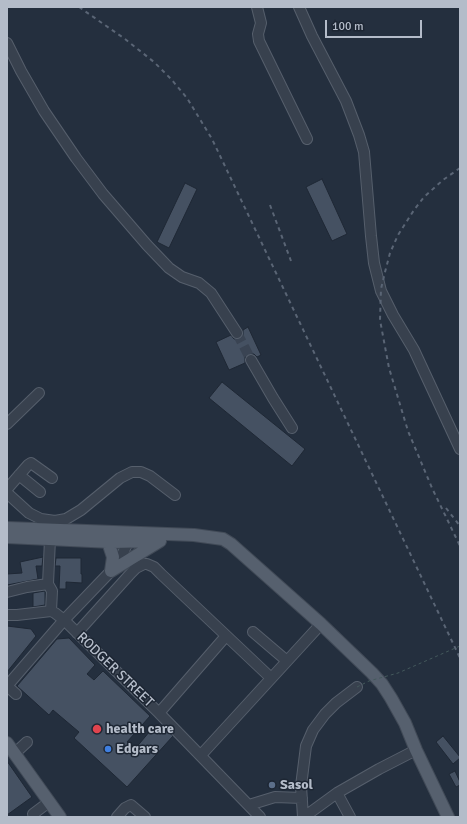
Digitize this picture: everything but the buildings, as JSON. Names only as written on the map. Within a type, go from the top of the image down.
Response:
[{"type":"main road","points":[[7,528],[162,540],[194,538],[199,536]]},
{"type":"main road","points":[[10,539],[50,539],[108,542],[129,537],[199,536],[223,539],[231,544],[320,624],[382,684],[405,723],[416,750],[448,817]]},
{"type":"main road","points":[[111,571],[162,540]]},
{"type":"main road","points":[[108,542],[113,557],[111,571]]},
{"type":"main road","points":[[7,743],[60,817]]},
{"type":"street","points":[[257,7],[261,23],[258,34],[259,41],[307,139]]},
{"type":"street","points":[[299,7],[312,36],[346,101],[360,135],[364,152],[374,263],[381,291],[417,356],[460,449]]},
{"type":"street","points":[[7,43],[44,111],[76,158],[113,205],[154,253],[169,268],[182,277],[199,283],[211,293],[237,333]]},
{"type":"street","points":[[251,360],[292,428]]},
{"type":"street","points":[[7,424],[39,393]]},
{"type":"street","points":[[7,489],[31,463],[52,478]]},
{"type":"street","points":[[7,493],[29,513],[41,519],[54,521],[66,519],[81,510],[120,478],[132,472],[141,472],[150,476],[175,495]]},
{"type":"street","points":[[19,475],[40,492]]},
{"type":"street","points":[[7,615],[51,611],[64,620],[111,571],[119,560],[129,537]]},
{"type":"street","points":[[50,539],[48,584],[52,591],[51,611]]},
{"type":"street","points":[[77,633],[130,573],[144,564],[150,565],[158,570],[271,678]]},
{"type":"street","points":[[7,592],[48,584]]},
{"type":"street","name":"RODGER STREET","points":[[7,686],[64,620],[201,755],[260,817]]},
{"type":"street","points":[[201,755],[320,624]]},
{"type":"street","points":[[253,632],[287,661]]},
{"type":"street","points":[[159,713],[226,636]]},
{"type":"street","points":[[7,686],[16,694]]},
{"type":"street","points":[[304,817],[301,786],[306,746],[313,730],[328,710],[357,687]]},
{"type":"street","points":[[14,754],[27,742]]},
{"type":"street","points":[[304,817],[337,793],[416,750]]},
{"type":"street","points":[[337,793],[350,817]]},
{"type":"street","points":[[249,805],[275,797],[302,798]]},
{"type":"street","points":[[33,814],[49,802]]},
{"type":"street","points":[[117,817],[125,808],[131,805],[145,817]]},
{"type":"path","points":[[357,687],[369,681],[398,673],[460,646]]},
{"type":"tunnel","points":[[237,333],[251,360]]},
{"type":"railway","points":[[79,7],[125,39],[154,62],[187,98],[212,139],[460,658]]},
{"type":"railway","points":[[460,168],[443,180],[424,197],[398,235],[390,253],[381,289],[380,320],[389,368],[408,431],[432,488],[460,546]]},
{"type":"railway","points":[[270,205],[291,261]]},
{"type":"railway","points":[[446,508],[460,526]]},
{"type":"place","name":"health care","points":[[97,729]]},
{"type":"place","name":"Edgars","points":[[108,749]]},
{"type":"place","name":"Sasol","points":[[272,785]]}]
